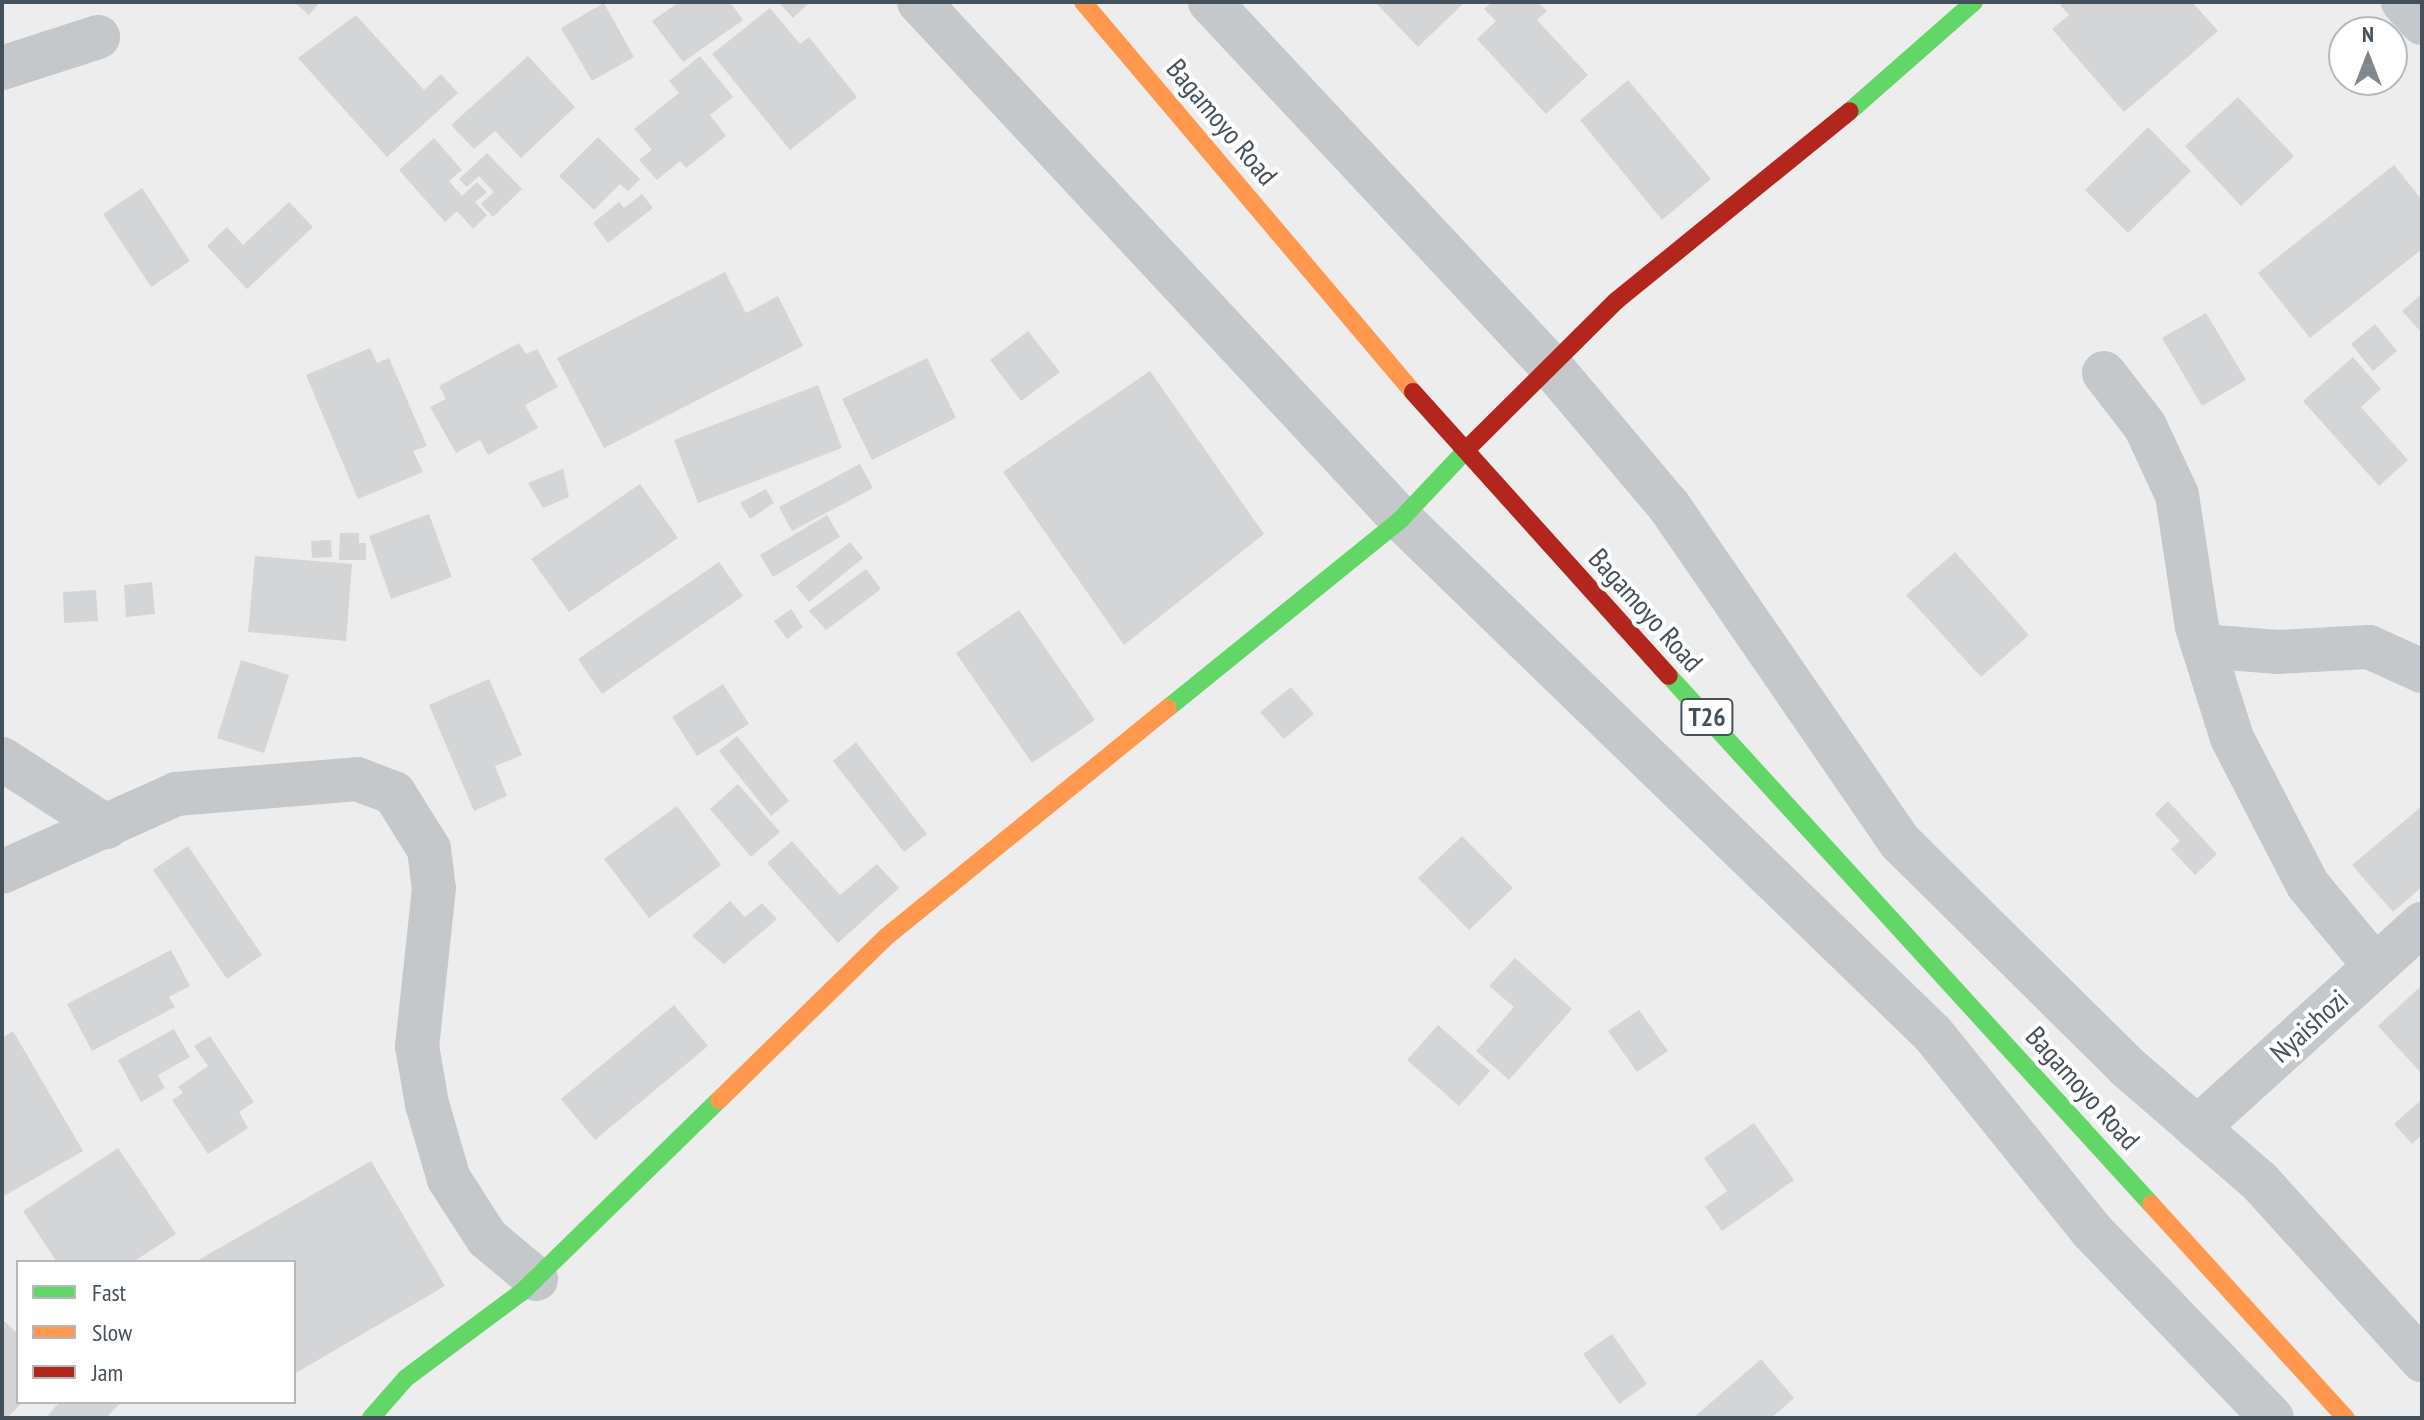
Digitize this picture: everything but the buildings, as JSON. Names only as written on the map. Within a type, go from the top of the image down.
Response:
[{"type":"main road","name":"Bagamoyo Road","points":[[1083,2],[1466,454],[2346,1418]]},
{"type":"main road","points":[[371,1418],[406,1378],[536,1279],[886,937],[1401,519],[1466,454],[1548,363],[1616,301],[1809,148],[1974,2]]},
{"type":"street","points":[[919,2],[1401,519],[1933,1034],[2091,1230],[2272,1418]]},
{"type":"street","points":[[1210,2],[1548,363],[1669,506],[1900,842],[2114,1055],[2260,1182],[2422,1360]]},
{"type":"street","points":[[2403,2],[2422,23]]},
{"type":"street","points":[[2,68],[98,37]]},
{"type":"street","points":[[2104,373],[2145,426],[2169,473],[2203,646],[2232,738],[2308,885],[2375,966]]},
{"type":"street","points":[[2203,646],[2278,652],[2369,647],[2422,671]]},
{"type":"street","points":[[2,759],[107,827]]},
{"type":"street","points":[[2,872],[176,794],[357,779],[394,793],[429,849],[434,888],[417,1046],[431,1119],[449,1179],[487,1238],[536,1279]]},
{"type":"street","name":"Nyaishozi","points":[[2197,1128],[2422,924]]},
{"type":"traffic: fast","points":[[1850,111],[1974,2]]},
{"type":"traffic: fast","points":[[1168,708],[1401,519],[1471,445]]},
{"type":"traffic: fast","points":[[1669,676],[2151,1204]]},
{"type":"traffic: fast","points":[[371,1418],[406,1378],[522,1292],[719,1100]]},
{"type":"traffic: slow","points":[[1083,2],[1413,392]]},
{"type":"traffic: slow","points":[[719,1100],[886,937],[1168,708]]},
{"type":"traffic: slow","points":[[2151,1204],[2346,1418]]},
{"type":"traffic: jam","points":[[1471,445],[1616,301],[1850,111]]},
{"type":"traffic: jam","points":[[1413,392],[1669,676]]}]
